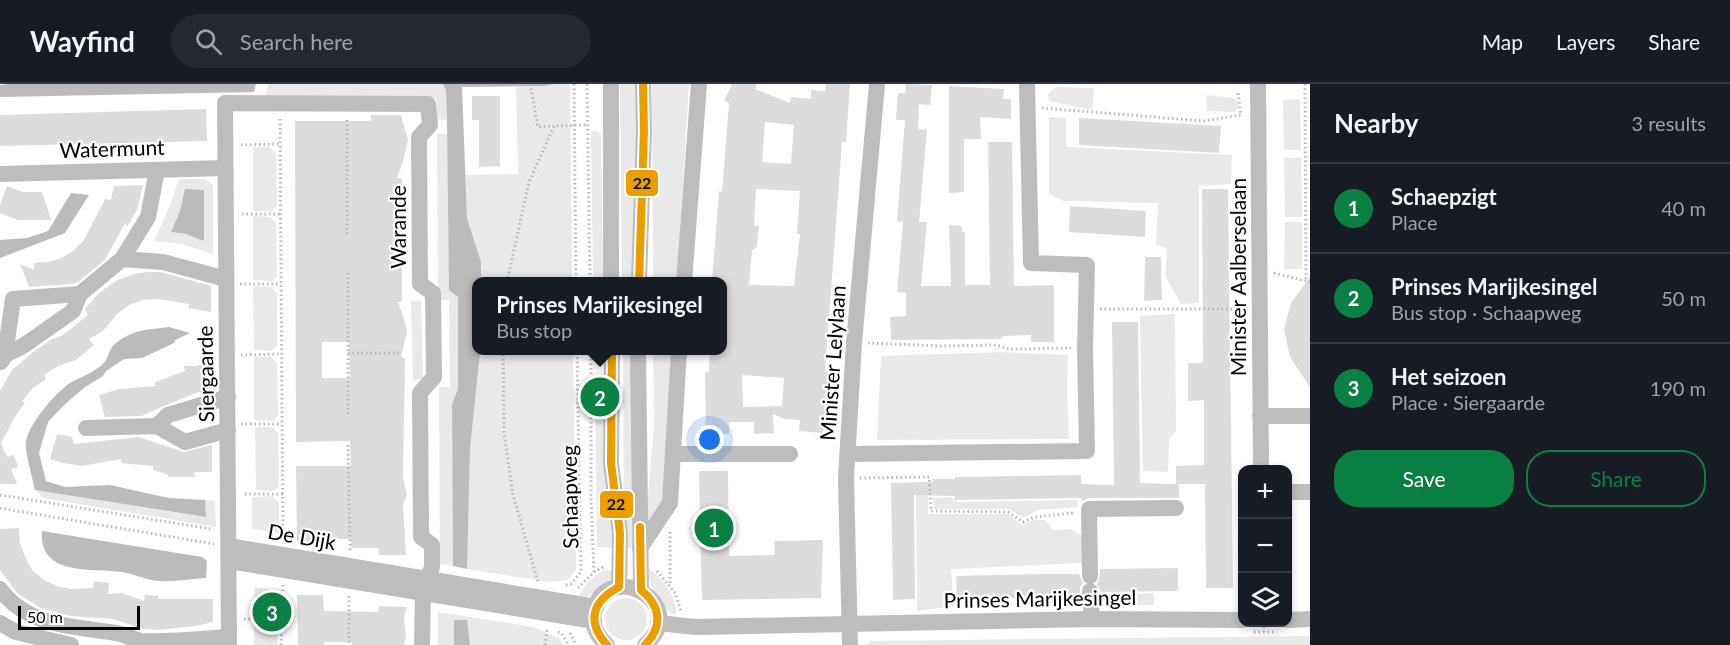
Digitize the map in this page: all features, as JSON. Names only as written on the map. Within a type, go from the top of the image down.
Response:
[{"type":"street","points":[[610,84],[611,277]]},
{"type":"street","points":[[639,277],[644,130],[643,84]]},
{"type":"street","points":[[684,277],[699,84]]},
{"type":"street","name":"Minister Lelylaan","points":[[850,645],[846,478],[854,343],[877,84]]},
{"type":"street","points":[[849,454],[1087,451],[1085,348],[1087,265],[1031,263],[1027,84]]},
{"type":"street","name":"Minister Aalberselaan","points":[[1258,84],[1261,465]]},
{"type":"street","name":"Warande","points":[[225,103],[428,104],[430,125],[419,137],[420,284],[434,293],[434,376],[420,393],[421,537],[432,545],[432,567],[425,586],[422,645]]},
{"type":"street","name":"Siergaarde","points":[[225,103],[229,634]]},
{"type":"street","name":"Watermunt","points":[[0,174],[225,168]]},
{"type":"street","points":[[2,359],[73,310],[80,294],[122,259],[148,217],[157,170]]},
{"type":"street","points":[[122,259],[163,262],[226,282]]},
{"type":"street","points":[[2,359],[13,299],[80,294]]},
{"type":"street","name":"Schaapweg","points":[[612,355],[611,463],[620,533],[619,587]]},
{"type":"street","points":[[638,355],[641,590]]},
{"type":"street","points":[[640,548],[670,503],[679,355]]},
{"type":"street","points":[[157,426],[168,415],[228,397]]},
{"type":"street","points":[[1260,416],[1310,416]]},
{"type":"street","points":[[86,428],[157,426],[185,442],[228,429]]},
{"type":"street","points":[[673,454],[790,454]]},
{"type":"street","points":[[1292,492],[1310,492]]},
{"type":"street","points":[[1092,620],[1089,509],[1176,508]]},
{"type":"street","name":"De Dijk","points":[[229,546],[284,570],[350,574]]},
{"type":"street","name":"De Dijk","points":[[229,546],[350,574],[595,614]]},
{"type":"street","points":[[607,645],[598,634],[595,614],[603,596],[619,587],[634,587],[654,602],[658,612],[658,623],[654,635],[645,645]]},
{"type":"street","points":[[0,589],[8,600],[24,613],[45,622],[121,633],[135,643],[229,634]]},
{"type":"street","points":[[1292,620],[1310,619]]},
{"type":"street","name":"Prinses Marijkesingel","points":[[658,623],[680,626],[1238,620]]},
{"type":"street","points":[[42,640],[45,622]]},
{"type":"street","points":[[0,623],[16,632],[42,640],[71,645]]},
{"type":"path","points":[[530,84],[538,127],[587,125]]},
{"type":"path","points":[[574,84],[576,277]]},
{"type":"path","points":[[587,84],[590,277]]},
{"type":"path","points":[[1281,274],[1308,282],[1308,154],[1305,84]]},
{"type":"path","points":[[1027,106],[1204,121],[1242,116],[1238,93]]},
{"type":"path","points":[[280,102],[283,536]]},
{"type":"path","points":[[347,103],[347,236]]},
{"type":"path","points":[[508,277],[529,182],[554,126]]},
{"type":"path","points":[[225,148],[244,144],[280,144]]},
{"type":"path","points":[[226,218],[243,214],[280,214]]},
{"type":"path","points":[[348,273],[348,416]]},
{"type":"path","points":[[226,282],[281,284]]},
{"type":"path","points":[[1087,308],[1260,309]]},
{"type":"path","points":[[854,343],[996,345],[1015,349],[1085,348]]},
{"type":"path","points":[[348,353],[400,353]]},
{"type":"path","points":[[227,357],[244,354],[282,354]]},
{"type":"path","points":[[503,355],[504,433],[513,495],[539,585]]},
{"type":"path","points":[[562,586],[571,584],[581,572],[577,355]]},
{"type":"path","name":"Schaapweg","points":[[591,355],[591,499],[594,572]]},
{"type":"path","points":[[228,429],[245,424],[282,424]]},
{"type":"path","points":[[348,445],[350,645]]},
{"type":"path","points":[[846,478],[930,477],[931,511],[1008,512],[1023,522],[1035,517],[1089,511]]},
{"type":"path","points":[[229,499],[243,494],[283,494]]},
{"type":"path","points":[[0,495],[229,546]]},
{"type":"path","points":[[670,503],[670,584],[681,608],[680,626]]},
{"type":"path","points":[[0,508],[229,546]]},
{"type":"path","points":[[281,645],[284,570]]},
{"type":"path","points":[[229,634],[243,619],[281,620]]},
{"type":"path","points":[[1264,627],[1264,632]]},
{"type":"path","points":[[545,645],[547,628],[562,634],[568,645]]},
{"type":"shaded area","points":[[256,84],[254,92],[0,97],[0,85]]},
{"type":"shaded area","points":[[268,84],[443,84],[446,90],[447,120],[437,119],[436,97],[265,97]]},
{"type":"shaded area","points":[[443,84],[554,84],[462,87],[467,218],[481,262],[481,277],[472,277],[472,355],[480,355],[470,449],[467,569],[453,566],[452,404],[458,389],[458,297],[449,290],[446,90]]},
{"type":"shaded area","points":[[570,84],[572,277],[481,277],[481,262],[467,218],[466,175],[518,174],[516,87]]},
{"type":"shaded area","points":[[620,84],[638,84],[634,277],[622,277]]},
{"type":"shaded area","points":[[652,84],[689,84],[677,277],[653,277]]},
{"type":"shaded area","points":[[1056,87],[1094,88],[1092,110],[1049,101],[1048,94]]},
{"type":"shaded area","points":[[1206,95],[1234,98],[1239,105],[1235,112],[1207,111]]},
{"type":"shaded area","points":[[1300,99],[1301,150],[1284,150],[1283,100]]},
{"type":"shaded area","points":[[1049,117],[1066,118],[1066,147],[1232,155],[1231,184],[1199,186],[1199,303],[1181,304],[1165,276],[1167,249],[1156,244],[1158,203],[1063,201],[1049,194]]},
{"type":"shaded area","points":[[591,131],[597,131],[601,134],[603,277],[593,277]]},
{"type":"shaded area","points":[[437,134],[448,134],[449,289],[458,297],[458,389],[452,404],[453,566],[440,564],[439,387],[450,387],[449,300],[438,300]]},
{"type":"shaded area","points":[[253,147],[270,147],[276,153],[277,206],[272,211],[253,211]]},
{"type":"shaded area","points":[[1284,158],[1301,158],[1302,217],[1285,217]]},
{"type":"shaded area","points":[[179,179],[205,179],[213,185],[213,254],[182,244],[154,241]],"holes":[[[185,190],[204,240],[171,232],[180,211]]]},
{"type":"shaded area","points":[[185,189],[204,190],[204,241],[186,234],[171,232],[180,211]]},
{"type":"shaded area","points":[[71,193],[89,195],[65,233],[0,258],[0,240],[27,238],[48,231]]},
{"type":"shaded area","points":[[253,216],[270,217],[276,223],[277,276],[272,281],[253,280]]},
{"type":"shaded area","points":[[1285,222],[1302,222],[1302,269],[1284,269]]},
{"type":"shaded area","points":[[253,286],[271,287],[277,293],[277,346],[272,351],[254,350]]},
{"type":"shaded area","points":[[411,301],[421,301],[423,379],[413,380]]},
{"type":"shaded area","points":[[1175,314],[1176,431],[1169,439],[1168,472],[1143,471],[1140,316]]},
{"type":"shaded area","points":[[169,327],[190,333],[142,358],[124,359],[85,387],[48,422],[39,453],[46,481],[65,487],[110,485],[169,498],[205,500],[206,517],[35,490],[27,457],[26,441],[32,426],[44,409],[64,387],[102,365],[113,346],[120,340],[138,332]]},
{"type":"shaded area","points":[[1001,352],[1068,355],[1069,439],[877,440],[881,356]]},
{"type":"shaded area","points":[[480,355],[573,355],[576,570],[568,580],[550,582],[467,569],[470,449]]},
{"type":"shaded area","points":[[623,355],[633,355],[635,547],[624,548]]},
{"type":"shaded area","points":[[653,355],[672,355],[662,506],[645,532],[654,425]]},
{"type":"shaded area","points":[[254,357],[271,357],[277,363],[278,416],[273,421],[254,420]]},
{"type":"shaded area","points":[[595,381],[604,381],[614,548],[597,547]]},
{"type":"shaded area","points":[[255,427],[272,427],[278,433],[279,486],[274,491],[256,490]]},
{"type":"shaded area","points":[[916,482],[928,482],[928,514],[1008,514],[1022,525],[1033,520],[1045,520],[1053,530],[1071,529],[1085,537],[1084,563],[951,569],[954,606],[917,611]]},
{"type":"shaded area","points":[[35,490],[205,517],[205,500],[215,501],[216,527],[43,498]]},
{"type":"shaded area","points":[[273,496],[279,503],[279,533],[252,529],[252,497]]},
{"type":"shaded area","points":[[951,497],[958,502],[1078,500],[1078,507],[1038,510],[1023,518],[1008,509],[934,509],[933,498]]},
{"type":"shaded area","points":[[42,531],[202,557],[207,561],[206,578],[159,581],[122,572],[70,567],[58,563],[49,556],[43,546]]},
{"type":"shaded area","points":[[649,569],[660,578],[672,595],[676,615],[665,608],[656,596],[650,582]]},
{"type":"shaded area","points":[[604,570],[615,570],[610,580],[589,596],[578,598],[588,582]]},
{"type":"shaded area","points":[[255,587],[278,591],[278,611],[273,616],[254,615]]},
{"type":"shaded area","points":[[1154,593],[1154,605],[1123,605],[1123,594]]},
{"type":"shaded area","points":[[626,598],[641,604],[647,619],[641,634],[626,640],[611,634],[605,619],[611,604]]},
{"type":"shaded area","points":[[438,612],[533,627],[559,638],[564,645],[438,645]]},
{"type":"shaded area","points":[[454,620],[467,620],[470,645],[454,645]]},
{"type":"shaded area","points":[[254,623],[271,623],[277,629],[278,645],[254,645]]},
{"type":"shaded area","points":[[1310,636],[1310,645],[867,645],[871,641]]},
{"type":"building","points":[[732,84],[757,84],[755,89],[790,103],[791,97],[811,99],[811,90],[825,91],[826,84],[850,84],[846,142],[842,142],[825,371],[828,371],[823,433],[799,431],[800,420],[785,419],[773,414],[774,433],[754,434],[754,422],[729,422],[729,434],[706,435],[705,372],[709,372],[710,355],[727,355],[727,277],[712,277],[729,103],[724,101]],"holes":[[[765,122],[794,125],[791,164],[762,162]],[[756,189],[800,191],[797,232],[800,234],[794,286],[749,285],[752,250],[757,247],[759,226],[754,225]],[[742,375],[784,378],[782,406],[743,407]]]},
{"type":"building","points":[[906,84],[932,85],[930,105],[919,104],[918,129],[927,130],[919,222],[927,222],[921,286],[951,286],[949,225],[962,226],[962,232],[965,232],[965,285],[990,285],[988,142],[1012,142],[1014,286],[1054,285],[1054,342],[1031,342],[1031,335],[1002,336],[1002,339],[891,340],[890,317],[906,316],[906,293],[897,292],[903,222],[897,221],[905,120],[896,120],[898,93],[905,93]]},
{"type":"building","points":[[949,86],[1004,89],[1003,99],[1011,99],[1011,119],[980,117],[981,139],[964,139],[964,192],[949,193]]},
{"type":"building","points":[[472,96],[500,96],[500,166],[479,167],[479,120],[472,120]]},
{"type":"building","points":[[206,109],[207,141],[0,146],[0,115]]},
{"type":"building","points":[[371,115],[401,115],[408,140],[397,178],[402,178],[402,302],[398,302],[407,333],[401,356],[405,359],[403,478],[407,495],[403,505],[406,555],[379,555],[379,548],[351,548],[351,539],[297,542],[296,466],[351,466],[350,441],[296,442],[295,121],[371,121]],"holes":[[[322,342],[349,342],[350,378],[322,378]]]},
{"type":"building","points":[[1079,118],[1221,126],[1219,153],[1079,145]]},
{"type":"building","points":[[143,185],[137,210],[127,227],[125,223],[105,260],[78,282],[29,287],[20,264],[34,270],[34,263],[62,258],[84,240],[105,199],[111,200],[114,186]]},
{"type":"building","points":[[7,186],[23,192],[42,192],[51,220],[18,220],[0,213],[0,205]]},
{"type":"building","points":[[1202,189],[1228,189],[1233,588],[1206,588],[1205,484],[1179,484],[1179,498],[1089,498],[1082,501],[1081,498],[955,500],[955,496],[914,495],[915,599],[893,600],[891,483],[933,482],[932,479],[955,479],[955,477],[1081,475],[1081,484],[1114,485],[1112,322],[1138,322],[1140,483],[1176,484],[1176,466],[1204,465],[1204,400],[1188,401],[1188,363],[1203,363]]},
{"type":"building","points":[[1070,206],[1146,211],[1145,237],[1069,232]]},
{"type":"building","points":[[1145,257],[1161,257],[1162,300],[1144,301]]},
{"type":"building","points":[[161,272],[211,286],[211,312],[188,308],[189,304],[158,299],[143,300],[129,305],[117,314],[103,331],[89,339],[94,345],[76,360],[58,366],[44,375],[46,379],[33,388],[22,401],[25,403],[1,443],[7,457],[14,455],[18,467],[11,469],[17,484],[0,484],[0,391],[12,370],[37,349],[63,335],[88,315],[85,309],[99,293],[117,280],[138,273]]},
{"type":"building","points":[[1310,277],[1310,387],[1290,357],[1284,330],[1291,303]]},
{"type":"building","points":[[212,365],[212,391],[198,392],[141,416],[105,417],[99,395],[119,389],[155,386],[155,382],[185,371],[184,366]]},
{"type":"building","points":[[57,434],[72,437],[74,444],[139,437],[184,452],[212,445],[212,472],[194,472],[195,477],[168,477],[168,475],[153,470],[153,466],[121,463],[121,459],[82,466],[64,463],[50,459]]},
{"type":"building","points":[[728,471],[729,556],[775,555],[774,541],[823,540],[821,598],[702,600],[699,472]]},
{"type":"building","points":[[19,528],[20,543],[25,557],[32,570],[44,580],[71,589],[93,588],[94,581],[109,583],[108,594],[122,593],[144,601],[145,595],[159,596],[158,599],[213,599],[213,622],[159,630],[143,629],[113,619],[70,616],[41,608],[18,594],[0,570],[0,529]]},
{"type":"building","points":[[1178,568],[1178,591],[1101,592],[1097,584],[1100,569]]},
{"type":"building","points":[[1079,574],[1083,583],[1080,587],[1080,597],[957,599],[956,576]]},
{"type":"building","points":[[297,595],[323,595],[324,611],[378,612],[379,606],[407,607],[404,618],[406,636],[404,645],[352,645],[351,642],[324,642],[324,645],[298,645]]},
{"type":"transit line","name":"22","points":[[639,277],[644,130],[643,84]]},
{"type":"transit line","name":"22","points":[[607,645],[600,636],[594,620],[598,605],[619,587],[620,533],[611,463],[612,355]]},
{"type":"transit line","name":"22","points":[[640,527],[641,590],[653,603],[657,617],[655,631],[645,645]]},
{"type":"place","name":"Prinses Marijkesingel","points":[[600,397]]},
{"type":"place","name":"Schaepzigt","points":[[714,528]]},
{"type":"place","name":"Het seizoen","points":[[272,612]]}]
